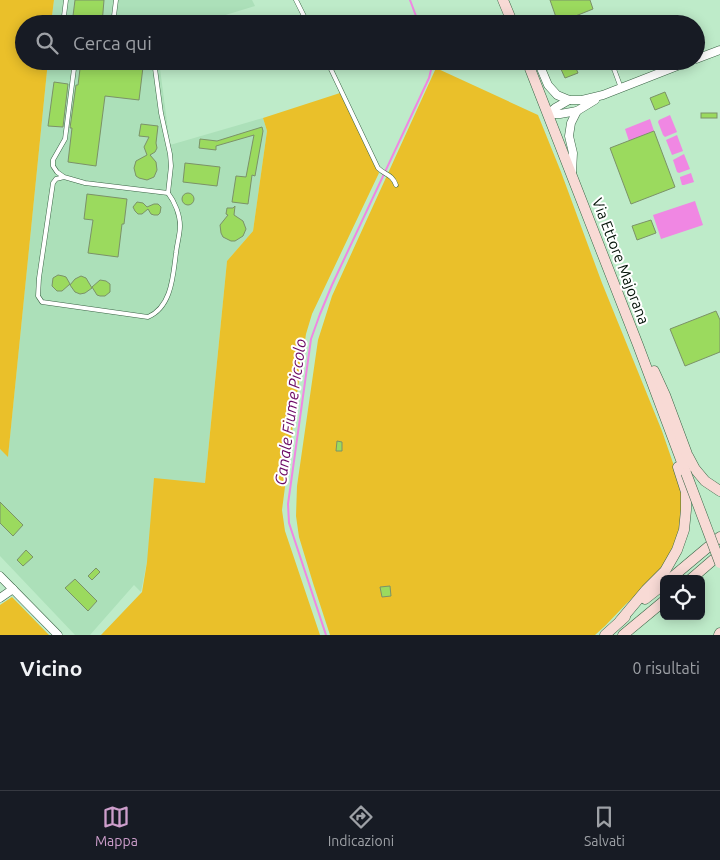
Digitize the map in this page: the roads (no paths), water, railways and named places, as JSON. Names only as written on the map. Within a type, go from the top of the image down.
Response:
[{"type":"main road","points":[[503,0],[509,15]]},
{"type":"main road","name":"Via Ettore Majorana","points":[[531,70],[638,345],[720,563]]},
{"type":"main road","points":[[638,345],[665,394],[687,454],[695,469],[705,481],[720,491]]},
{"type":"main road","points":[[620,621],[665,570],[677,550],[684,530],[686,510],[686,492],[683,481],[647,385],[638,345]]},
{"type":"main road","points":[[675,575],[720,537]]},
{"type":"main road","points":[[696,575],[720,554]]},
{"type":"main road","points":[[604,635],[660,587]]},
{"type":"main road","points":[[623,635],[660,604]]},
{"type":"street","points":[[705,56],[720,50]]},
{"type":"street","points":[[542,70],[548,85],[557,95],[569,100],[582,100],[603,95],[667,70]]},
{"type":"street","points":[[548,114],[577,111],[603,95]]},
{"type":"street","points":[[548,114],[569,100]]},
{"type":"street","points":[[572,176],[573,153],[569,136],[571,123],[577,111]]},
{"type":"street","points":[[0,576],[58,635]]},
{"type":"street","points":[[0,598],[12,589]]},
{"type":"lane","points":[[64,15],[66,0]]},
{"type":"lane","points":[[114,15],[116,0]]},
{"type":"lane","points":[[296,0],[304,15]]},
{"type":"lane","points":[[74,70],[65,139],[53,160],[53,166],[64,177],[85,183],[168,193]]},
{"type":"lane","points":[[64,177],[53,182],[38,296],[42,302],[148,317],[154,314],[161,306],[172,286],[180,225],[178,215],[168,193],[171,166],[170,154],[161,113],[155,70]]},
{"type":"lane","points":[[331,70],[378,168],[390,175],[396,185]]},
{"type":"lane","points":[[614,70],[621,88]]},
{"type":"waterway","name":"Canale Fiume Piccolo","points":[[410,0],[416,15]]},
{"type":"waterway","name":"Canale Fiume Piccolo","points":[[326,635],[289,523],[288,504],[311,339],[332,285],[429,78],[431,70]]}]
